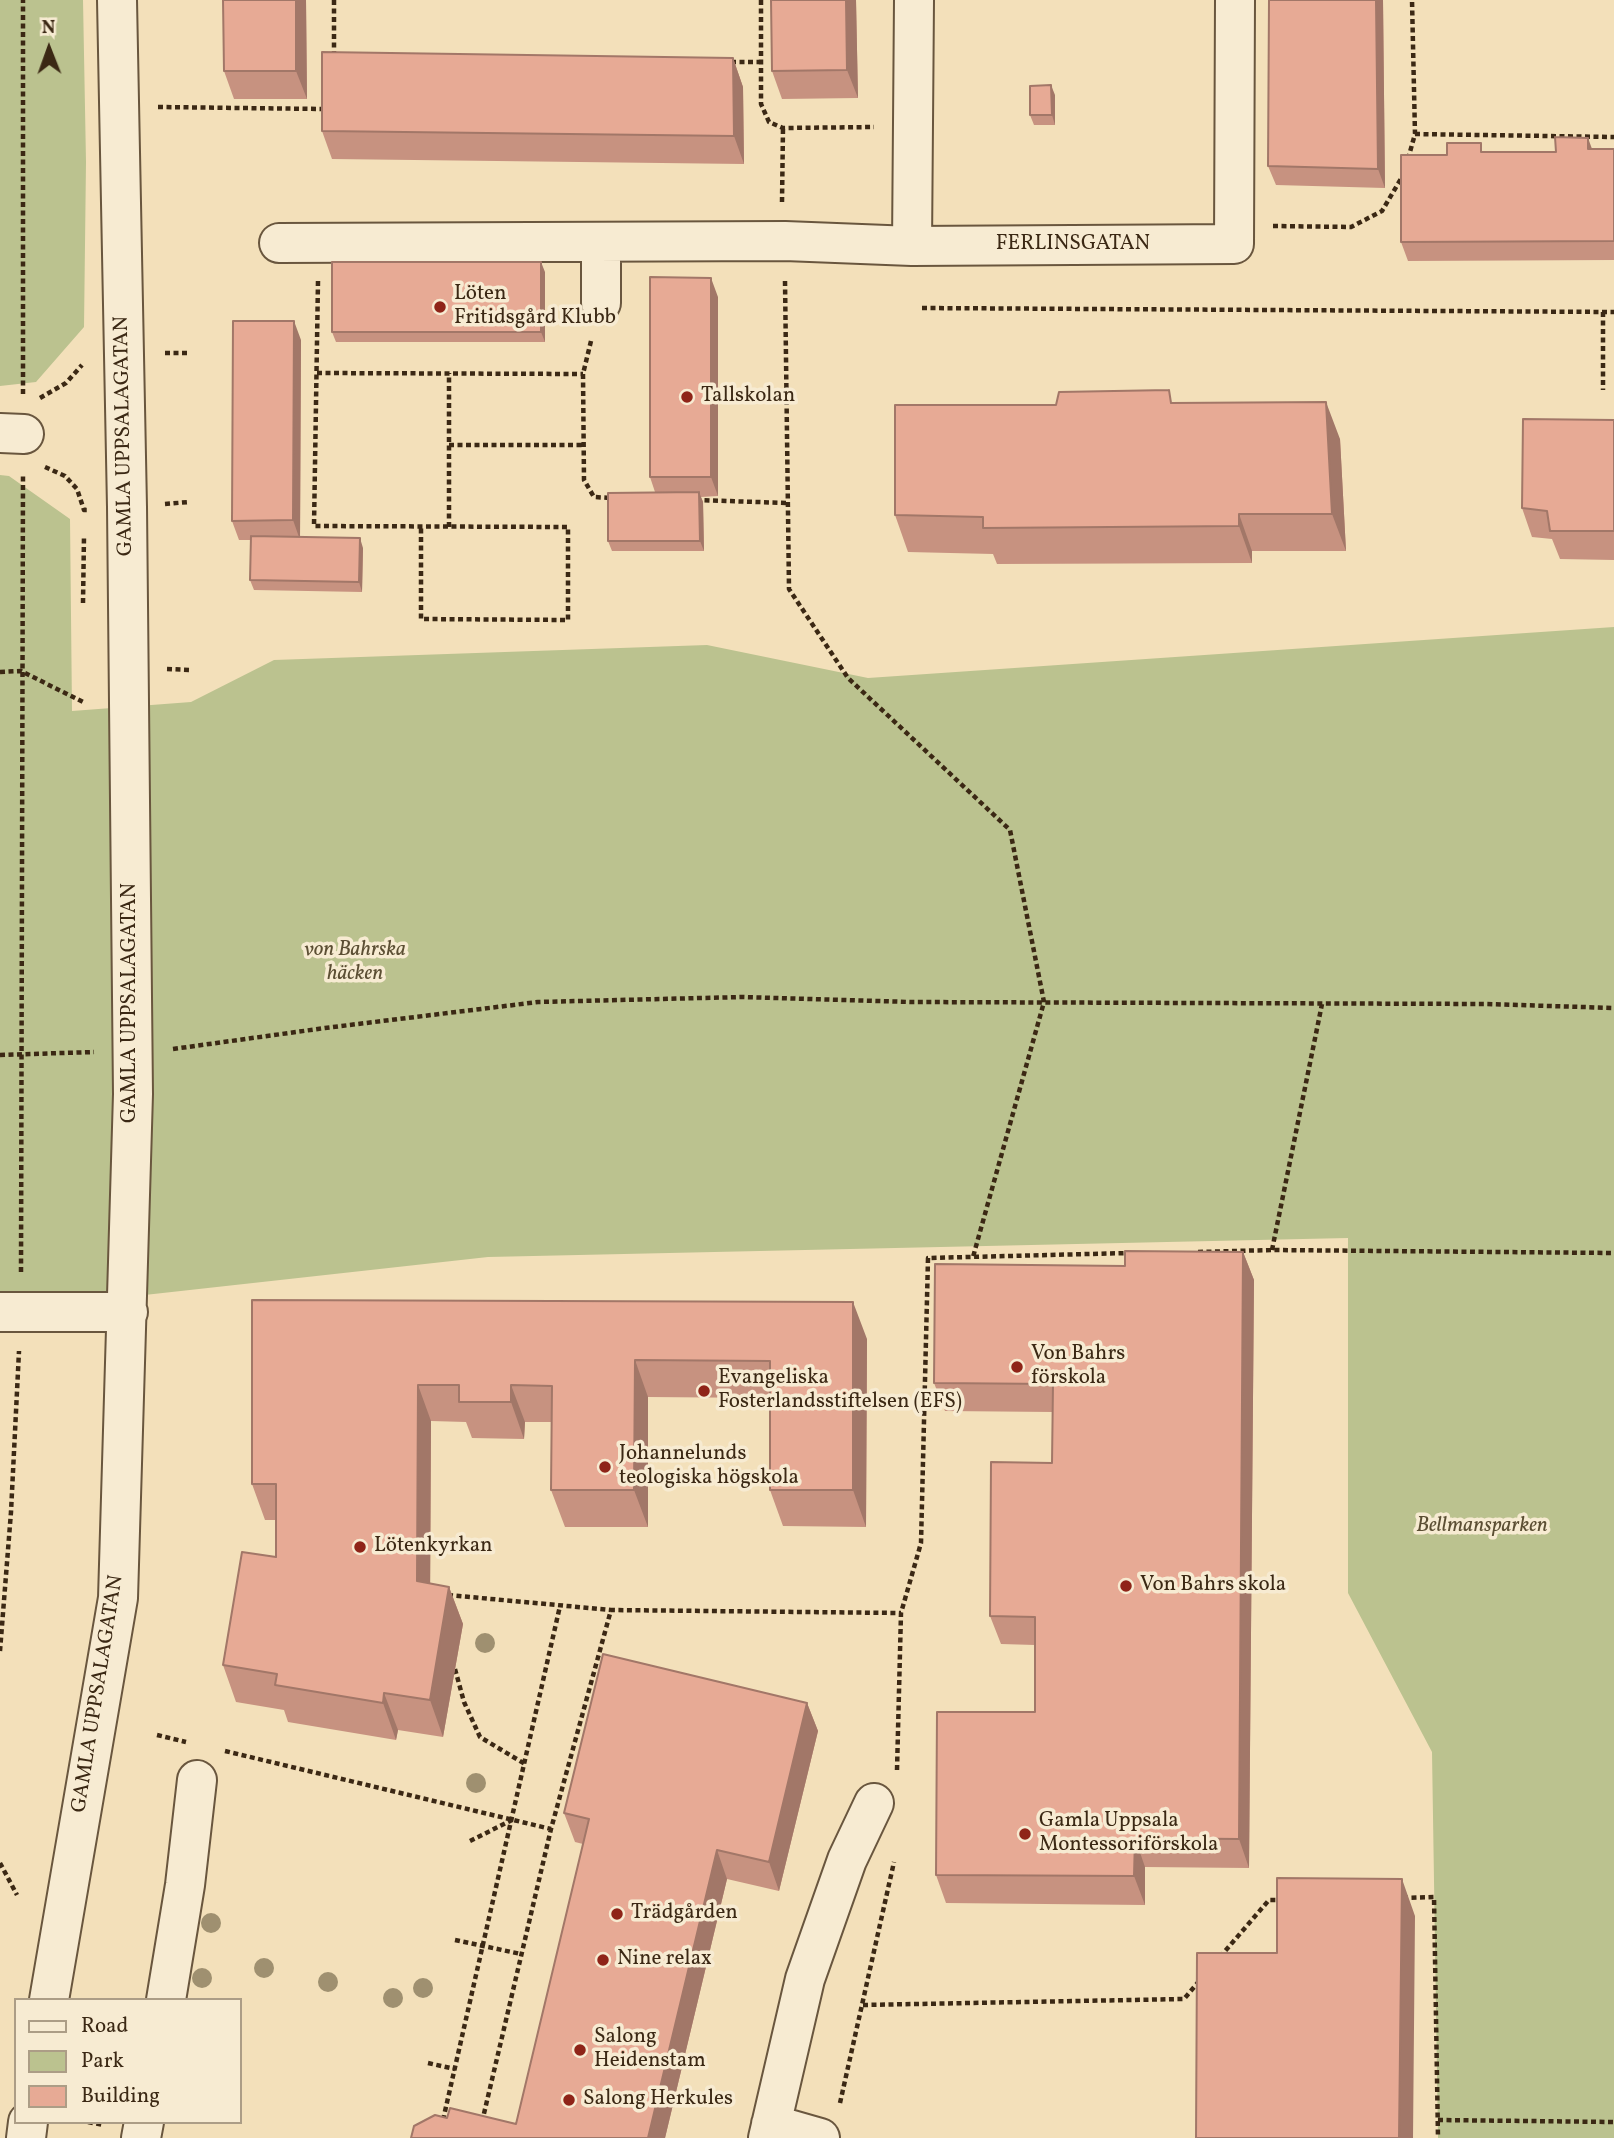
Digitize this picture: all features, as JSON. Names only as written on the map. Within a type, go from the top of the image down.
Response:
[{"type":"street","name":"GAMLA UPPSALAGATAN","points":[[49,1998],[118,1598],[128,1312],[133,1051],[127,507],[117,0]]},
{"type":"street","points":[[279,243],[783,241],[912,246],[914,0]]},
{"type":"street","points":[[1235,0],[1235,225]]},
{"type":"street","name":"FERLINSGATAN","points":[[912,246],[1234,244],[1235,225]]},
{"type":"street","points":[[601,242],[601,303]]},
{"type":"street","points":[[10,1311],[128,1312]]},
{"type":"street","points":[[166,1998],[185,1885],[197,1780]]},
{"type":"street","points":[[829,2125],[769,2131],[805,1979],[847,1860],[885,1789]]},
{"type":"path","points":[[0,1651],[11,1512],[10,1311],[23,1055],[21,671],[12,433],[23,0]]},
{"type":"path","points":[[334,0],[334,61]]},
{"type":"path","points":[[761,0],[761,104],[769,122],[783,128],[913,127]]},
{"type":"path","points":[[1235,225],[1351,227],[1382,211],[1400,184],[1415,134],[1412,0]]},
{"type":"path","points":[[720,62],[762,62]]},
{"type":"path","points":[[119,107],[323,109],[323,100]]},
{"type":"path","points":[[783,128],[789,589],[848,678],[1010,830],[1044,1002],[973,1257]]},
{"type":"path","points":[[1415,134],[1614,137]]},
{"type":"path","points":[[319,242],[314,526],[568,527],[568,620],[421,620],[421,527]]},
{"type":"path","points":[[601,303],[583,374],[584,480],[594,497],[621,498]]},
{"type":"path","points":[[922,308],[1614,312]]},
{"type":"path","points":[[1603,312],[1603,390]]},
{"type":"path","points":[[317,373],[583,374]]},
{"type":"path","points":[[449,373],[449,527]]},
{"type":"path","points":[[449,445],[584,445]]},
{"type":"path","points":[[691,500],[788,503]]},
{"type":"path","points":[[83,603],[84,510]]},
{"type":"path","points":[[163,668],[191,670]]},
{"type":"path","points":[[0,672],[21,671],[83,702]]},
{"type":"path","points":[[0,1055],[177,1049],[538,1002],[743,997],[911,1003],[1486,1004],[1614,1008]]},
{"type":"path","points":[[1272,1250],[1322,1004]]},
{"type":"path","points":[[1190,1252],[1272,1250],[1614,1253]]},
{"type":"path","points":[[885,1789],[901,1614],[921,1543],[928,1258],[1136,1253]]},
{"type":"path","points":[[448,1595],[611,1610],[901,1614]]},
{"type":"path","points":[[443,2124],[560,1606]]},
{"type":"path","points":[[480,2132],[551,1829],[611,1610]]},
{"type":"path","points":[[455,1669],[464,1702],[480,1737],[525,1764]]},
{"type":"path","points":[[156,1735],[188,1742]]},
{"type":"path","points":[[224,1751],[551,1829]]},
{"type":"path","points":[[470,1841],[512,1820]]},
{"type":"path","points":[[829,2125],[863,2005],[895,1855]]},
{"type":"path","points":[[0,1863],[17,1895]]},
{"type":"path","points":[[1393,1898],[1434,1897],[1438,2138]]},
{"type":"path","points":[[1218,1959],[1269,1900],[1296,1899]]},
{"type":"path","points":[[455,1940],[522,1954]]},
{"type":"path","points":[[863,2005],[1184,1999],[1201,1979]]},
{"type":"path","points":[[428,2063],[455,2069]]},
{"type":"path","points":[[1438,2120],[1614,2122]]},
{"type":"green space","points":[[0,0],[83,0],[86,162],[84,327],[36,382],[0,386]]},
{"type":"green space","name":"von Bahrska häcken","points":[[0,475],[9,476],[70,519],[72,711],[191,702],[274,660],[707,645],[868,678],[1614,627],[1614,2138],[1438,2138],[1432,1752],[1348,1593],[1348,1238],[488,1257],[0,1311]]},
{"type":"building","points":[[223,0],[296,0],[296,71],[224,71]]},
{"type":"building","points":[[771,0],[846,0],[847,70],[772,71]]},
{"type":"building","points":[[1269,0],[1376,0],[1378,169],[1268,166]]},
{"type":"building","points":[[322,52],[733,58],[734,136],[322,131]]},
{"type":"building","points":[[1051,85],[1052,115],[1030,115],[1030,86]]},
{"type":"building","points":[[1555,137],[1588,138],[1588,149],[1614,149],[1614,241],[1401,242],[1401,155],[1447,155],[1447,143],[1481,143],[1481,152],[1556,152]]},
{"type":"building","name":"Löten Fritidsgård Klubb","points":[[332,262],[541,262],[541,332],[332,332]]},
{"type":"building","name":"Tallskolan","points":[[650,277],[711,278],[711,477],[650,477]]},
{"type":"building","points":[[233,321],[294,321],[293,520],[232,521]]},
{"type":"building","points":[[1169,390],[1171,403],[1326,402],[1332,514],[1239,514],[1239,526],[983,528],[983,517],[895,515],[895,405],[1056,405],[1059,392]]},
{"type":"building","points":[[1523,419],[1614,420],[1614,531],[1550,531],[1547,511],[1522,508]]},
{"type":"building","points":[[699,492],[700,541],[608,541],[608,493]]},
{"type":"building","points":[[251,536],[360,538],[359,582],[250,580]]},
{"type":"building","name":"Von Bahrs skola","points":[[1125,1251],[1243,1252],[1239,1839],[1135,1838],[1134,1876],[936,1875],[937,1712],[1035,1712],[1035,1617],[990,1616],[991,1462],[1052,1463],[1053,1384],[934,1383],[935,1264],[1125,1266]]},
{"type":"building","name":"Lötenkyrkan","points":[[252,1300],[853,1302],[853,1490],[770,1490],[770,1361],[635,1360],[634,1490],[551,1490],[552,1386],[511,1385],[511,1402],[459,1402],[459,1385],[418,1385],[417,1581],[449,1587],[430,1700],[384,1693],[383,1703],[275,1685],[277,1674],[223,1665],[242,1552],[276,1557],[276,1484],[252,1484]]},
{"type":"building","points":[[603,1654],[807,1703],[769,1862],[717,1850],[648,2138],[411,2138],[414,2126],[435,2115],[447,2118],[450,2108],[516,2124],[589,1819],[564,1813]]},
{"type":"building","points":[[1277,1878],[1402,1879],[1399,2138],[1196,2138],[1197,1953],[1277,1953]]},
{"type":"place","name":"Löten Fritidsgård Klubb","points":[[440,307]]},
{"type":"place","name":"Tallskolan","points":[[687,397]]},
{"type":"place","name":"Von Bahrs förskola","points":[[1017,1367]]},
{"type":"place","name":"Evangeliska Fosterlandsstiftelsen (EFS)","points":[[704,1391]]},
{"type":"place","name":"Johannelunds teologiska högskola","points":[[605,1467]]},
{"type":"place","name":"Lötenkyrkan","points":[[360,1547]]},
{"type":"place","name":"Von Bahrs skola","points":[[1126,1586]]},
{"type":"place","name":"Gamla Uppsala Montessoriförskola","points":[[1025,1834]]},
{"type":"place","name":"Trädgården","points":[[617,1914]]},
{"type":"place","name":"Nine relax","points":[[603,1960]]},
{"type":"place","name":"Salong Heidenstam","points":[[580,2050]]},
{"type":"place","name":"Salong Herkules","points":[[569,2100]]},
{"type":"park label","name":"Bellmansparken","points":[[1482,1527]]}]
